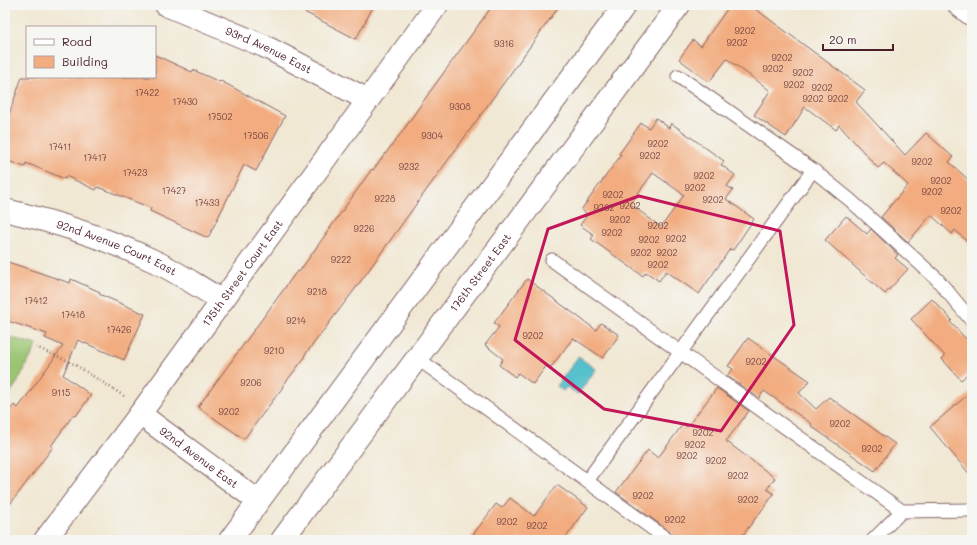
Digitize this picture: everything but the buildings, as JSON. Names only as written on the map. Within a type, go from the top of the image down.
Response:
[{"type":"main road","name":"93rd Avenue East","points":[[166,5],[264,46],[368,100]]},
{"type":"main road","name":"175th Street Court East","points":[[45,540],[142,411],[437,5]]},
{"type":"main road","points":[[230,540],[625,5]]},
{"type":"main road","name":"176th Street East","points":[[282,540],[679,5]]},
{"type":"main road","points":[[959,5],[972,14]]},
{"type":"main road","name":"92nd Avenue Court East","points":[[5,210],[64,225],[108,242],[156,262],[222,300]]},
{"type":"main road","name":"92nd Avenue East","points":[[142,411],[258,501]]},
{"type":"lane","points":[[678,76],[813,170],[850,200],[937,279],[972,321]]},
{"type":"lane","points":[[587,481],[813,170]]},
{"type":"lane","points":[[552,260],[902,511],[972,510]]},
{"type":"lane","points":[[417,358],[668,540]]},
{"type":"lane","points":[[873,540],[902,511]]},
{"type":"path","points":[[36,347],[74,364],[142,411]]},
{"type":"highlighted area","points":[[639,196],[780,231],[794,325],[721,431],[604,409],[515,340],[548,229]]},
{"type":"green space","points":[[5,336],[37,345],[17,383],[5,400]]},
{"type":"water","points":[[578,357],[596,369],[578,394],[567,387],[563,391],[557,386]]}]
